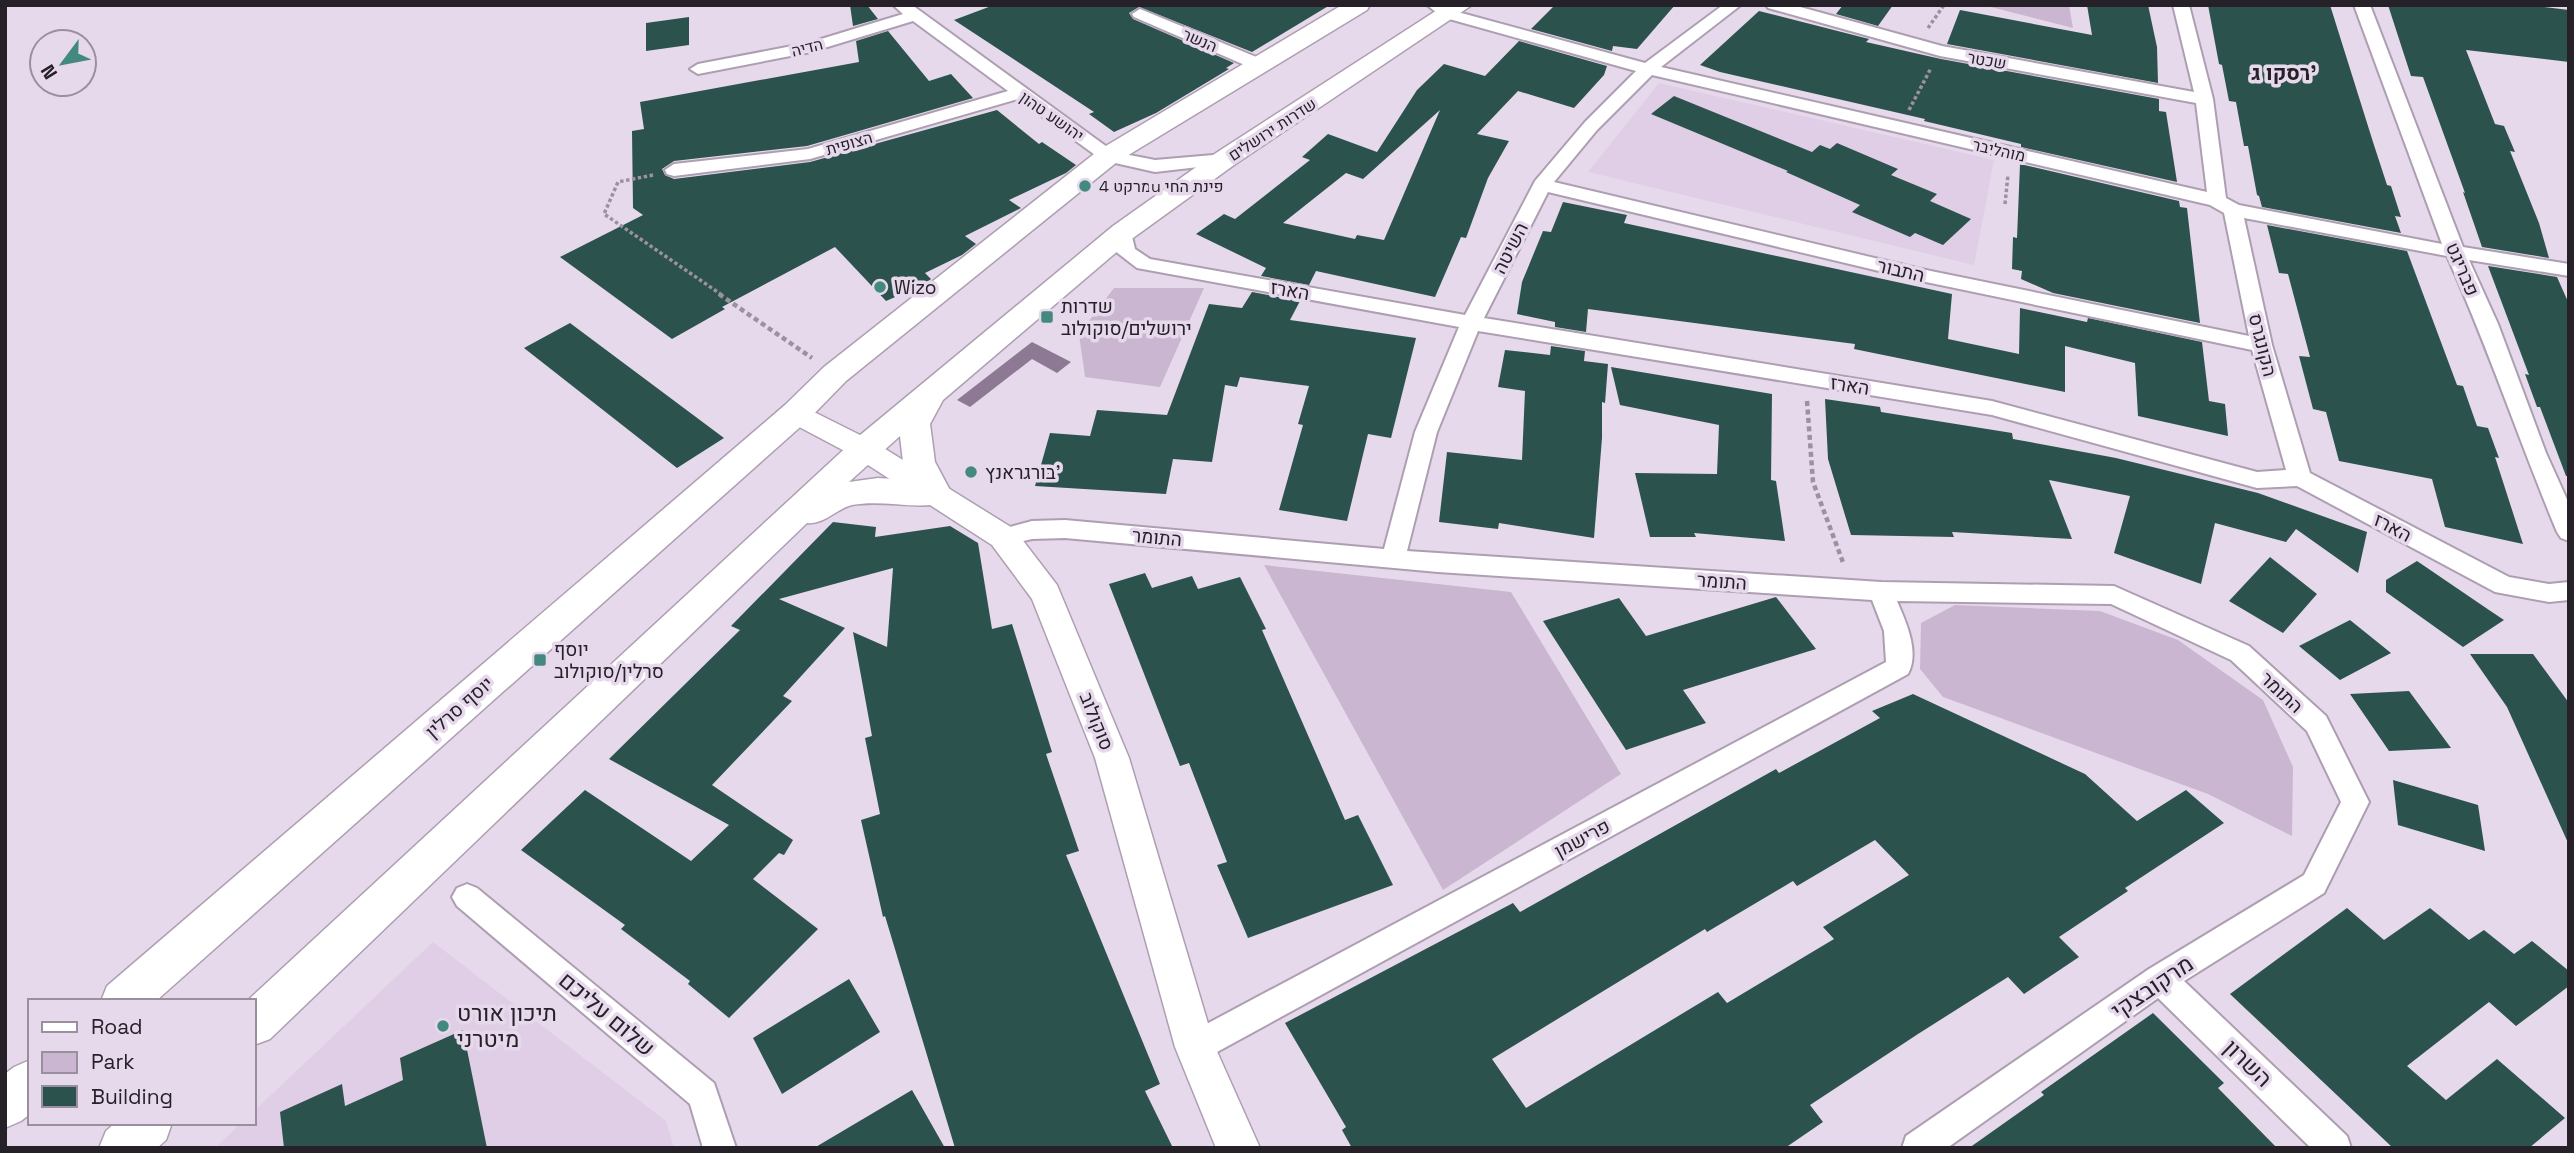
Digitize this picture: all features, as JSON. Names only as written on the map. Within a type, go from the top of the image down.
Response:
[{"type":"main road","points":[[796,413],[835,374],[1108,156],[1359,5]]},
{"type":"main road","name":"שדרות ירושלים","points":[[864,449],[1123,232],[1225,159],[1448,8]]},
{"type":"main road","points":[[930,394],[914,424],[919,462],[935,494]]},
{"type":"main road","name":"יוסף סרלין","points":[[125,999],[796,413]]},
{"type":"main road","points":[[256,1022],[864,449]]},
{"type":"main road","points":[[774,532],[842,495],[878,490],[935,494]]},
{"type":"main road","points":[[5,1105],[28,1085]]},
{"type":"main road","points":[[123,1148],[147,1125]]},
{"type":"street","name":"השיטה","points":[[1393,559],[1426,432],[1471,323],[1542,184],[1591,126],[1648,69],[1733,5]]},
{"type":"street","name":"שכטר","points":[[1774,5],[1940,51],[2204,99]]},
{"type":"street","name":"הקונגרס","points":[[2181,5],[2204,99],[2225,205],[2261,345],[2300,478]]},
{"type":"street","name":"פבריגט","points":[[2362,5],[2455,252],[2488,324],[2535,453],[2569,532]]},
{"type":"street","name":"מוהליבר","points":[[1448,8],[1648,69],[2225,205],[2455,252],[2569,270]]},
{"type":"street","name":"יהושע טהון","points":[[907,10],[1108,156],[1155,166],[1225,159]]},
{"type":"street","name":"הדיה","points":[[698,69],[811,47],[907,10]]},
{"type":"street","name":"הנשר","points":[[1140,14],[1260,65]]},
{"type":"street","name":"הצופית","points":[[674,170],[810,154],[1018,93]]},
{"type":"street","name":"התבור","points":[[1542,184],[1921,275],[2261,345]]},
{"type":"street","name":"הארז","points":[[1123,232],[1125,251],[1144,264],[1471,323],[1992,408],[2257,481],[2300,478],[2504,585],[2549,593],[2569,591]]},
{"type":"street","name":"סוקולוב","points":[[796,413],[864,449],[1003,537],[1046,594],[1112,758],[1195,1047],[1218,1106],[1239,1148]]},
{"type":"street","name":"התומר","points":[[1003,537],[1032,530],[1065,529],[1393,559],[1852,589],[2114,595],[2240,653],[2317,724],[2355,802]]},
{"type":"street","name":"פרישמן","points":[[1195,1047],[1899,667],[1897,631],[1881,590]]},
{"type":"street","name":"מרקובצקי","points":[[1917,1148],[2160,979],[2314,884],[2355,802]]},
{"type":"street","name":"שלום עליכם","points":[[467,897],[703,1094],[720,1148]]},
{"type":"street","name":"השרון","points":[[2160,979],[2336,1148]]},
{"type":"path","points":[[1900,128],[1940,51]]},
{"type":"path","points":[[2005,204],[2010,153]]},
{"type":"path","points":[[674,170],[618,182],[604,214],[835,374]]},
{"type":"path","points":[[1805,378],[1813,481],[1852,589]]},
{"type":"shaded area","points":[[1659,83],[1994,160],[1974,265],[1588,172]]},
{"type":"shaded area","points":[[1032,342],[1071,362],[1057,373],[1032,359],[970,407],[957,400]]},
{"type":"shaded area","name":"תיכון אורט מיטרני","points":[[433,942],[666,1121],[674,1148],[215,1148],[239,1125],[256,1125],[256,1109]]},
{"type":"green space","points":[[1983,5],[2069,5],[2073,28]]},
{"type":"green space","points":[[1114,288],[1204,288],[1160,387],[1085,377],[1079,334]]},
{"type":"green space","points":[[1264,565],[1511,592],[1621,774],[1443,890]]},
{"type":"green space","points":[[1955,605],[2100,611],[2178,640],[2263,700],[2293,767],[2292,836],[2208,794],[1943,697],[1920,669],[1921,623]]},
{"type":"building","points":[[850,5],[867,5],[878,19],[853,26]]},
{"type":"building","points":[[994,5],[1330,5],[1252,52],[1139,7],[1129,13],[1133,19],[1234,63],[1226,68],[1229,69],[1156,113],[1114,132],[1089,114],[1094,112],[954,20]]},
{"type":"building","points":[[1555,5],[1675,5],[1637,49],[1613,46],[1612,51],[1531,29]]},
{"type":"building","points":[[1843,5],[1893,5],[1878,26],[1836,14]]},
{"type":"building","points":[[2087,5],[2148,5],[2157,47],[2158,83],[1947,44],[1960,10],[2092,35]]},
{"type":"building","points":[[2208,5],[2330,5],[2387,185],[2391,186],[2401,217],[2395,216],[2401,233],[2262,207],[2257,195],[2248,146],[2244,146],[2236,102],[2229,101],[2222,65],[2219,64]]},
{"type":"building","points":[[2388,5],[2527,5],[2569,10],[2569,62],[2466,50],[2495,124],[2504,126],[2515,152],[2510,151],[2539,223],[2549,258],[2482,247],[2423,77],[2411,76]]},
{"type":"building","points":[[1759,11],[1869,39],[1866,42],[1941,59],[2159,99],[2159,111],[2166,112],[2177,182],[2021,147],[2021,144],[1924,121],[1925,119],[1720,72],[1700,65]]},
{"type":"building","points":[[689,17],[689,45],[646,51],[646,23]]},
{"type":"building","points":[[888,31],[929,81],[951,74],[973,98],[807,146],[674,161],[662,169],[665,175],[674,179],[810,162],[997,110],[1039,144],[1042,142],[1076,165],[1066,173],[1009,200],[1021,208],[965,236],[976,244],[962,255],[925,273],[931,279],[925,284],[886,301],[835,247],[722,307],[725,309],[672,339],[560,257],[643,215],[633,208],[632,131],[644,129],[640,102],[859,62],[856,41]]},
{"type":"building","points":[[1519,41],[1607,66],[1604,75],[1574,108],[1518,91],[1477,134],[1509,141],[1488,178],[1466,238],[1461,237],[1435,297],[1316,271],[1309,285],[1261,276],[1266,268],[1196,234],[1224,214],[1235,219],[1310,160],[1302,157],[1328,134],[1377,152],[1417,90],[1444,64],[1485,76]],"holes":[[[1440,110],[1384,240],[1357,235],[1355,239],[1283,223],[1346,173],[1363,179]]]},
{"type":"building","points":[[1674,96],[1812,152],[1820,145],[1830,149],[1837,143],[1898,169],[1891,175],[1937,194],[1930,201],[1971,219],[1943,245],[1915,233],[1910,237],[1852,212],[1860,205],[1786,172],[1788,171],[1651,114]]},
{"type":"building","points":[[2020,164],[2179,201],[2180,207],[2187,208],[2200,323],[2053,293],[2021,279],[2022,271],[2012,269],[2013,237],[2017,238]]},
{"type":"building","points":[[1563,202],[1627,215],[1624,223],[1952,294],[1948,339],[2019,354],[2020,308],[2087,322],[2088,318],[2202,342],[2209,401],[2225,404],[2228,436],[2138,416],[2135,363],[2065,346],[2065,392],[1854,349],[1855,344],[1588,309],[1586,332],[1555,327],[1555,322],[1517,314],[1522,282],[1543,231],[1551,232]]},
{"type":"building","points":[[2267,225],[2407,251],[2457,385],[2463,386],[2477,426],[2488,428],[2523,544],[2445,527],[2432,479],[2339,461],[2326,412],[2313,409],[2299,356],[2310,357],[2288,274],[2279,273]]},
{"type":"building","points":[[2488,266],[2557,277],[2569,304],[2569,476],[2566,476],[2540,407],[2537,407],[2525,374],[2529,375]]},
{"type":"building","points":[[1252,292],[1300,301],[1290,320],[1416,338],[1391,438],[1368,434],[1347,521],[1279,510],[1303,425],[1298,424],[1309,386],[1240,377],[1237,387],[1225,385],[1212,462],[1173,459],[1166,494],[1035,486],[1050,433],[1090,436],[1097,410],[1167,415],[1209,304],[1242,308]]},
{"type":"building","points":[[570,323],[724,438],[677,468],[524,348]]},
{"type":"building","points":[[1551,346],[1585,351],[1584,361],[1608,364],[1605,403],[1602,402],[1602,438],[1594,538],[1499,523],[1498,529],[1439,522],[1447,452],[1522,460],[1525,391],[1498,387],[1505,350],[1550,355]]},
{"type":"building","points":[[1611,367],[1772,394],[1771,480],[1776,481],[1785,541],[1694,533],[1696,537],[1650,537],[1635,473],[1717,474],[1719,425],[1620,405]]},
{"type":"building","points":[[1825,399],[1880,407],[1881,412],[2012,433],[2013,439],[2116,458],[2258,493],[2367,532],[2358,573],[2296,529],[2286,542],[2215,523],[2201,584],[2114,553],[2130,496],[2049,480],[2072,539],[1952,532],[1954,537],[1851,535],[1828,459]]},
{"type":"building","points":[[833,522],[876,527],[875,537],[950,526],[978,543],[992,629],[1012,624],[1052,752],[1046,754],[1079,851],[1066,855],[1160,1084],[1145,1091],[1173,1148],[955,1148],[885,916],[883,917],[861,820],[880,814],[865,738],[872,736],[853,632],[887,647],[893,568],[779,599],[845,628],[783,696],[792,701],[712,785],[793,840],[784,855],[779,853],[753,879],[818,929],[729,1018],[688,984],[690,981],[621,929],[625,925],[521,850],[585,790],[691,861],[729,825],[609,759],[740,630],[731,626]]},
{"type":"building","points":[[2270,557],[2317,594],[2283,633],[2229,601]]},
{"type":"building","points":[[2417,561],[2504,620],[2463,647],[2386,592],[2386,580]]},
{"type":"building","points":[[1145,573],[1152,588],[1192,576],[1198,589],[1240,577],[1266,629],[1262,630],[1345,820],[1358,815],[1393,885],[1248,938],[1217,865],[1227,862],[1189,763],[1180,766],[1109,584]]},
{"type":"building","points":[[1776,597],[1816,649],[1683,690],[1706,723],[1626,750],[1543,621],[1619,598],[1646,636]]},
{"type":"building","points":[[2350,620],[2391,653],[2340,680],[2299,646]]},
{"type":"building","points":[[2470,654],[2533,654],[2569,703],[2569,845],[2507,707]]},
{"type":"building","points":[[2409,691],[2451,748],[2389,751],[2350,694]]},
{"type":"building","points":[[1913,694],[2085,774],[2137,821],[2186,790],[2224,823],[2125,888],[2128,891],[2059,937],[2079,957],[2024,994],[2008,977],[1918,1034],[1810,1105],[1823,1122],[1785,1148],[1352,1148],[1342,1130],[1346,1127],[1285,1023],[1513,903],[1520,912],[1776,769],[1779,773],[1880,718],[1872,711]],"holes":[[[1875,840],[1909,875],[1823,927],[1834,939],[1727,1003],[1718,992],[1526,1108],[1492,1059],[1705,929],[1707,932],[1793,881],[1797,886]]]},
{"type":"building","points":[[2393,780],[2478,805],[2485,851],[2398,825]]},
{"type":"building","points":[[2347,908],[2384,940],[2430,908],[2469,940],[2484,930],[2514,954],[2532,941],[2569,971],[2569,986],[2516,1026],[2489,1002],[2407,1066],[2446,1100],[2497,1059],[2565,1118],[2529,1148],[2393,1148],[2230,994]]},
{"type":"building","points":[[849,979],[880,1032],[782,1094],[753,1038]]},
{"type":"building","points":[[2153,1013],[2224,1083],[2218,1088],[2277,1148],[1969,1148],[2044,1095],[2041,1092]]},
{"type":"building","points":[[463,1030],[487,1148],[284,1148],[280,1112],[342,1084],[345,1106],[403,1080],[400,1058]]},
{"type":"building","points":[[912,1090],[945,1148],[814,1148]]},
{"type":"place","name":"מרקט 4u פינת החי","points":[[1085,186]]},
{"type":"place","name":"Wizo","points":[[880,287]]},
{"type":"place","name":"שדרות ירושלים/סוקולוב","points":[[1047,317]]},
{"type":"place","name":"בורגראנץ'","points":[[971,472]]},
{"type":"place","name":"יוסף סרלין/סוקולוב","points":[[540,660]]},
{"type":"place","name":"תיכון אורט מיטרני","points":[[443,1026]]},
{"type":"district","name":"רסקו ג'","points":[[2284,73]]}]
